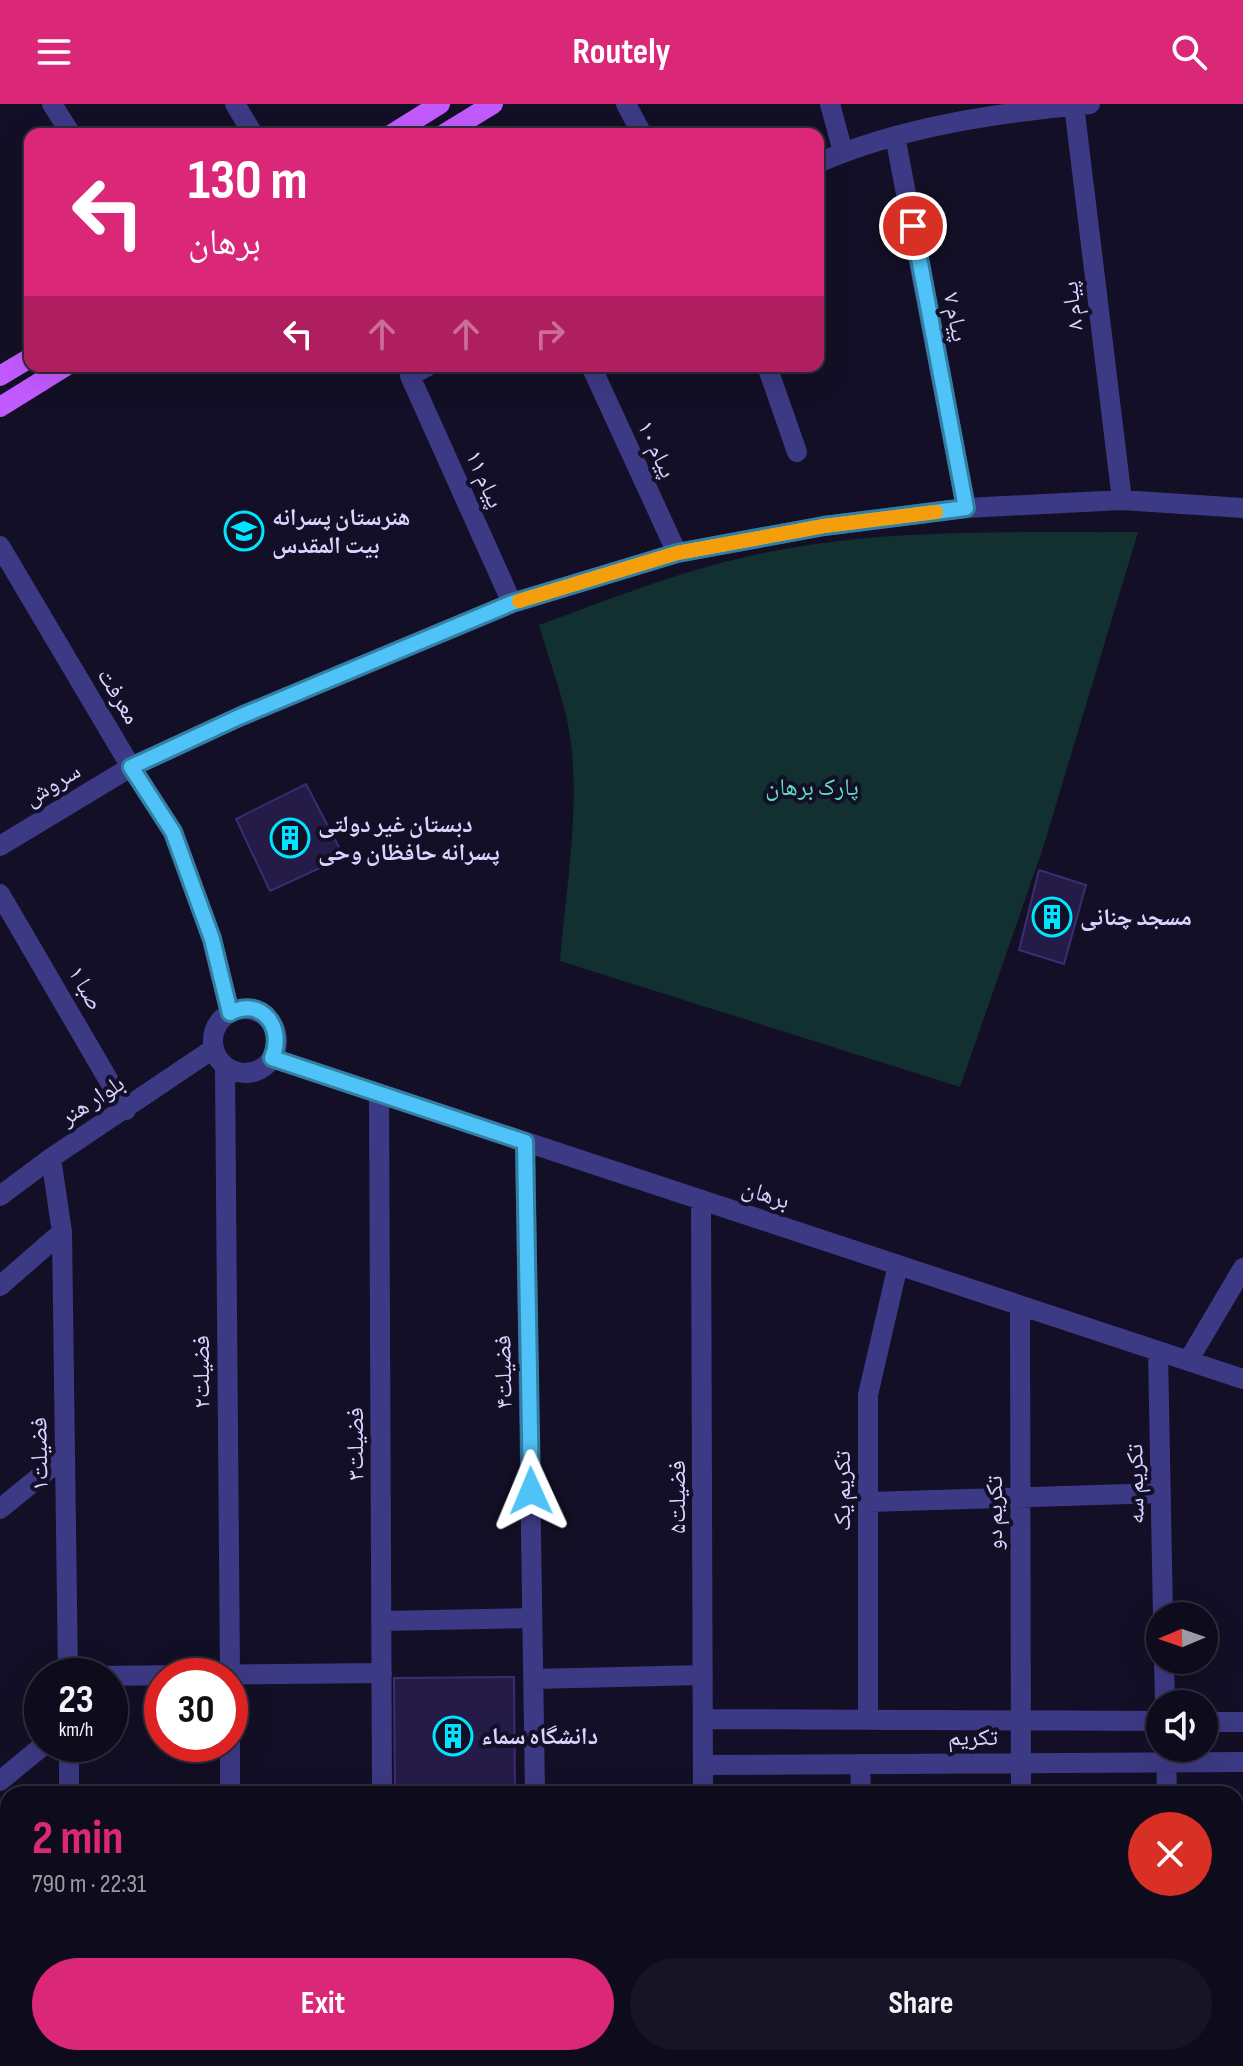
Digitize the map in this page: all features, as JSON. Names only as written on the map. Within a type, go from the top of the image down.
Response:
[{"type":"main road","points":[[402,128],[440,104]]},
{"type":"main road","points":[[454,128],[493,104]]},
{"type":"main road","points":[[0,376],[24,362]]},
{"type":"main road","points":[[0,407],[56,372]]},
{"type":"street","points":[[52,104],[67,128]]},
{"type":"street","points":[[235,104],[249,128]]},
{"type":"street","points":[[626,104],[639,128]]},
{"type":"street","points":[[830,104],[843,152]]},
{"type":"street","points":[[824,160],[979,111],[1082,105]]},
{"type":"street","name":"پیام ۸","points":[[1082,105],[1122,500]]},
{"type":"street","name":"پیام ۷","points":[[895,136],[966,508]]},
{"type":"street","name":"پیام ۱۱","points":[[419,372],[512,603]]},
{"type":"street","name":"پیام ۱۰","points":[[594,372],[677,553]]},
{"type":"street","points":[[769,372],[797,452]]},
{"type":"street","name":"سروش","points":[[0,846],[131,767],[239,717],[512,603],[677,553],[824,526],[966,508],[1122,500],[1243,508]]},
{"type":"street","name":"معرفت","points":[[0,546],[173,832],[212,939],[230,1013]]},
{"type":"street","name":"صبا ۱","points":[[0,894],[126,1110]]},
{"type":"street","points":[[239,1008],[250,1008],[269,1018],[277,1038],[272,1058],[265,1066],[245,1073],[225,1067],[213,1049],[213,1031],[221,1018],[230,1013],[239,1008]]},
{"type":"street","name":"بلوار هنر","points":[[1,1194],[213,1049]]},
{"type":"street","name":"برهان","points":[[272,1058],[1243,1379]]},
{"type":"street","name":"فضیلت۲","points":[[225,1067],[230,1658]]},
{"type":"street","name":"فضیلت۳","points":[[379,1093],[382,1786]]},
{"type":"street","name":"فضیلت۴","points":[[525,1142],[535,1786]]},
{"type":"street","name":"فضیلت۱","points":[[51,1158],[62,1232],[68,1658]]},
{"type":"street","name":"فضیلت۵","points":[[701,1200],[703,1786]]},
{"type":"street","points":[[0,1286],[62,1232]]},
{"type":"street","name":"تکریم یک","points":[[868,1719],[868,1395],[898,1265]]},
{"type":"street","points":[[1188,1361],[1243,1268]]},
{"type":"street","name":"تکریم دو","points":[[1020,1306],[1021,1786]]},
{"type":"street","name":"تکریم سه","points":[[1158,1351],[1163,1602]]},
{"type":"street","points":[[0,1509],[65,1456]]},
{"type":"street","points":[[868,1502],[1161,1493]]},
{"type":"street","points":[[381,1621],[532,1618]]},
{"type":"street","points":[[248,1676],[382,1673]]},
{"type":"street","points":[[533,1679],[703,1675]]},
{"type":"street","name":"تکریم","points":[[703,1719],[1146,1721]]},
{"type":"street","points":[[1218,1722],[1243,1722]]},
{"type":"street","name":"تکریم","points":[[703,1765],[1021,1763],[1146,1756]]},
{"type":"street","name":"تکریم","points":[[1218,1760],[1243,1762]]},
{"type":"street","points":[[0,1781],[24,1761]]},
{"type":"street","points":[[69,1762],[69,1786]]},
{"type":"street","points":[[230,1762],[230,1786]]},
{"type":"street","points":[[1166,1762],[1167,1786]]},
{"type":"street","points":[[860,1764],[861,1786]]},
{"type":"green space","name":"پارک برهان","points":[[1138,532],[1043,848],[960,1087],[560,961],[572,840],[574,778],[567,720],[539,625],[699,569],[801,546],[945,533]]},
{"type":"building","name":"دبستان غیر دولتی پسرانه حافظان وحی","points":[[306,784],[344,857],[270,891],[236,819]]},
{"type":"building","name":"مسجد چنانی","points":[[1039,870],[1086,885],[1064,964],[1019,950]]},
{"type":"building","name":"دانشگاه سماء","points":[[514,1677],[515,1786],[395,1786],[394,1678]]},
{"type":"slow traffic","points":[[519,601],[677,553],[824,526],[936,512]]},
{"type":"place","name":"هنرستان پسرانه بیت المقدس","points":[[244,531]]},
{"type":"place","name":"دبستان غیر دولتی پسرانه حافظان وحی","points":[[290,838]]},
{"type":"place","name":"مسجد چنانی","points":[[1052,917]]},
{"type":"place","name":"دانشگاه سماء","points":[[453,1736]]},
{"type":"route","points":[[531,1491],[525,1142],[272,1058],[277,1038],[269,1018],[250,1008],[239,1008],[230,1013],[212,939],[173,832],[131,767],[239,717],[512,603],[677,553],[824,526],[966,508],[913,226]]}]
